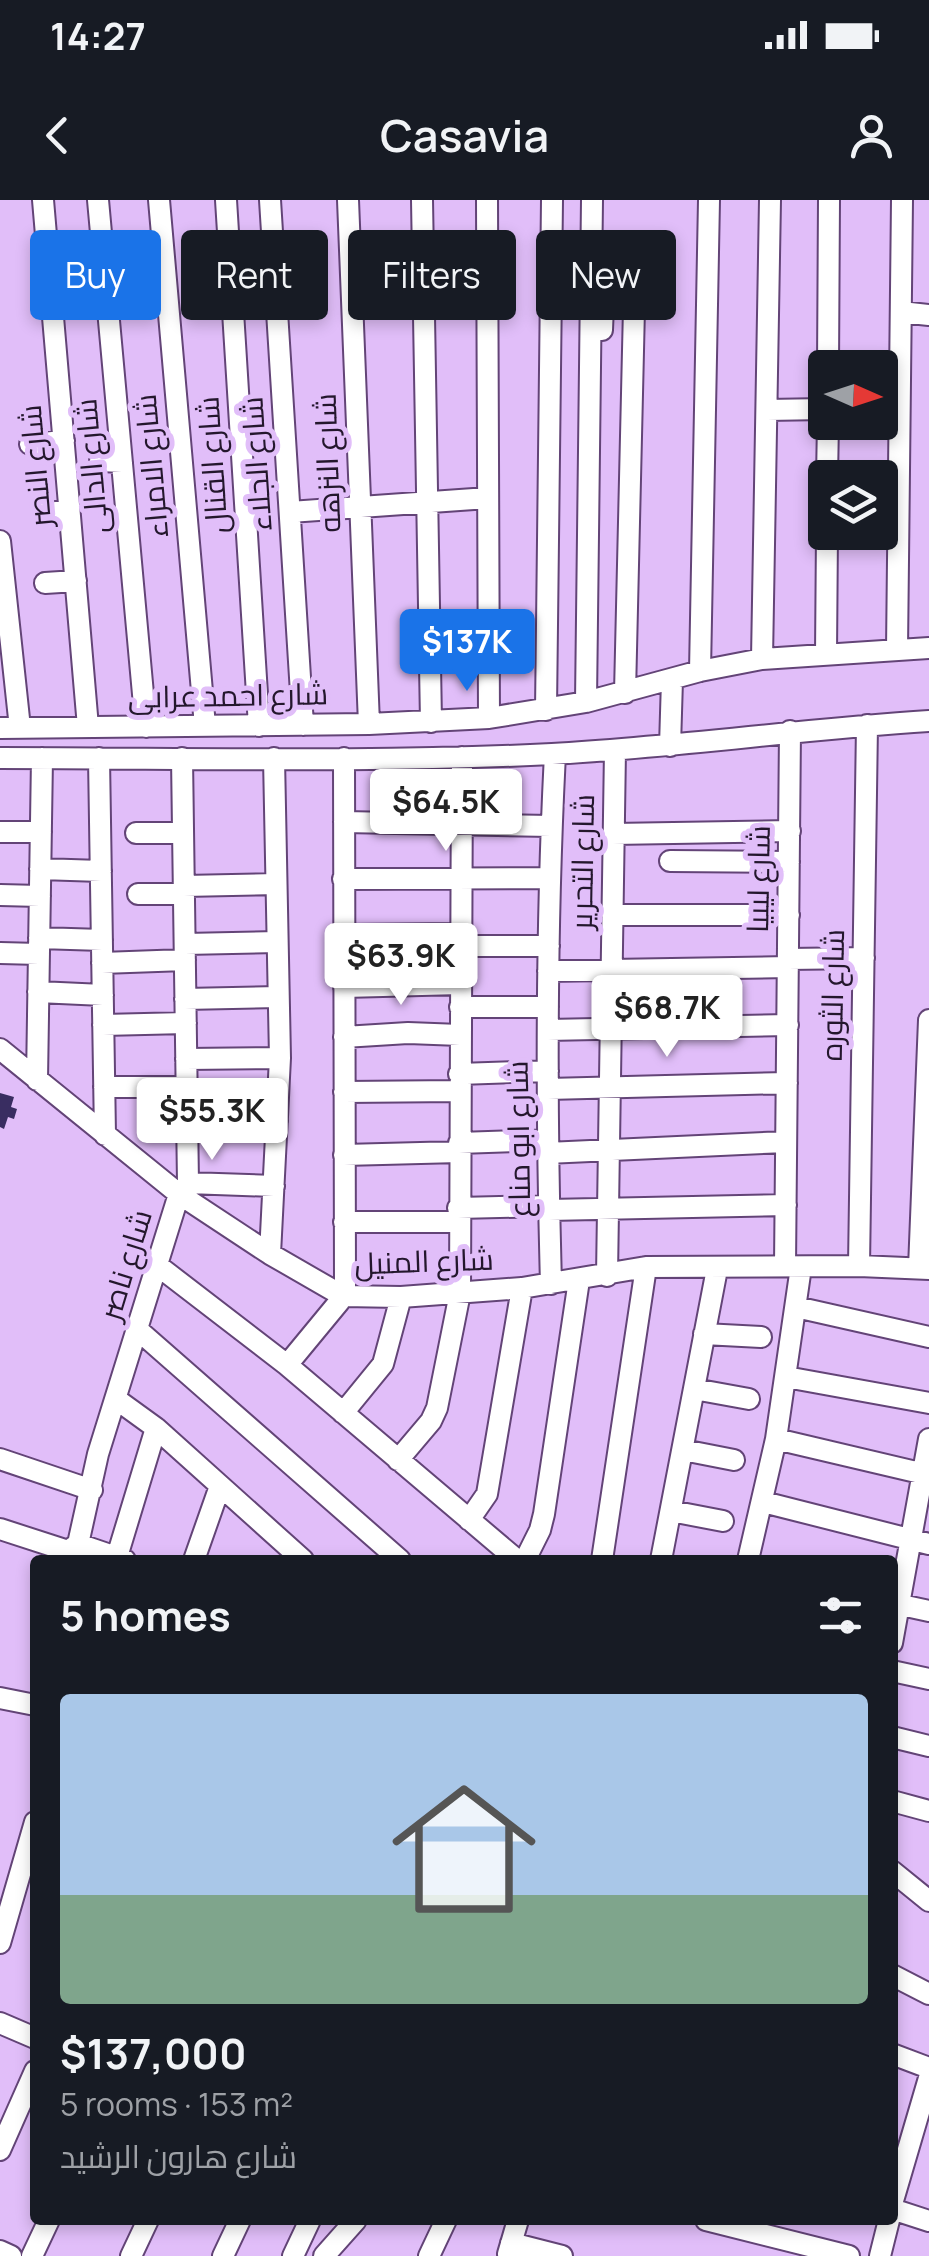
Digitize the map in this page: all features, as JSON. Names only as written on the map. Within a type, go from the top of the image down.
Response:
[{"type":"street","name":"شارع النصر","points":[[43,200],[88,727]]},
{"type":"street","name":"شارع الدالى","points":[[98,200],[146,727]]},
{"type":"street","name":"شارع الامراء","points":[[160,200],[205,726]]},
{"type":"street","name":"شارع القنال","points":[[226,200],[259,726]]},
{"type":"street","name":"شارع الجلاء","points":[[270,200],[303,725]]},
{"type":"street","name":"شارع النزهه","points":[[348,200],[369,724]]},
{"type":"street","points":[[422,200],[431,722]]},
{"type":"street","points":[[487,200],[490,718]]},
{"type":"street","points":[[546,710],[552,200]]},
{"type":"street","points":[[586,702],[592,200]]},
{"type":"street","points":[[700,671],[709,200]]},
{"type":"street","points":[[762,659],[770,200]]},
{"type":"street","points":[[828,200],[828,350]]},
{"type":"street","points":[[896,650],[902,200]]},
{"type":"street","points":[[602,334],[603,305],[632,306],[625,693]]},
{"type":"street","points":[[901,312],[929,315]]},
{"type":"street","points":[[767,410],[808,409]]},
{"type":"street","points":[[30,444],[64,441]]},
{"type":"street","points":[[100,461],[122,462]]},
{"type":"street","points":[[290,512],[488,498]]},
{"type":"street","points":[[44,514],[70,510]]},
{"type":"street","points":[[0,541],[10,728]]},
{"type":"street","points":[[826,654],[827,550]]},
{"type":"street","points":[[45,583],[76,580]]},
{"type":"street","name":"شارع احمد عرابى","points":[[10,728],[369,724],[490,718],[586,702],[700,671],[762,659],[929,648]]},
{"type":"street","points":[[670,746],[672,680]]},
{"type":"street","name":"شارع احمد عرابى","points":[[0,758],[555,754],[929,720]]},
{"type":"street","name":"شارع الثوره","points":[[858,1266],[867,724]]},
{"type":"street","name":"شارع ليبيا","points":[[749,1555],[776,1440],[796,1308],[786,1206],[790,732]]},
{"type":"street","name":"شارع التحرير","points":[[607,1276],[614,750]]},
{"type":"street","name":"شارع ابو مناع","points":[[551,1284],[548,946],[555,754]]},
{"type":"street","points":[[398,1460],[437,1408],[460,1293],[462,757]]},
{"type":"street","points":[[37,1080],[42,758]]},
{"type":"street","points":[[99,758],[105,1135]]},
{"type":"street","name":"شارع ناصر","points":[[78,1544],[98,1454],[183,1189],[187,1122],[182,758]]},
{"type":"street","points":[[270,1254],[280,1058],[274,758]]},
{"type":"street","points":[[286,1365],[343,1296],[344,758]]},
{"type":"street","points":[[344,822],[551,826]]},
{"type":"street","points":[[613,834],[790,830]]},
{"type":"street","points":[[0,832],[41,832]]},
{"type":"street","points":[[136,833],[183,833]]},
{"type":"street","points":[[670,861],[789,862]]},
{"type":"street","points":[[40,870],[101,871]]},
{"type":"street","points":[[344,879],[549,878]]},
{"type":"street","points":[[138,894],[276,884]]},
{"type":"street","points":[[0,895],[40,896]]},
{"type":"street","points":[[612,915],[789,915]]},
{"type":"street","points":[[344,936],[548,946]]},
{"type":"street","points":[[0,953],[102,940]]},
{"type":"street","points":[[102,962],[278,942]]},
{"type":"street","points":[[548,971],[864,958]]},
{"type":"street","points":[[344,987],[460,984]]},
{"type":"street","points":[[38,992],[103,994]]},
{"type":"street","points":[[185,999],[278,997]]},
{"type":"street","points":[[460,1007],[548,1007]]},
{"type":"street","points":[[924,1269],[929,1020]]},
{"type":"street","points":[[103,1025],[186,1023]]},
{"type":"street","points":[[548,1030],[788,1025]]},
{"type":"street","points":[[344,1037],[460,1035]]},
{"type":"street","name":"شارع المنيل","points":[[0,1050],[105,1135],[270,1254],[343,1296],[401,1297],[522,1288],[646,1267],[924,1269]]},
{"type":"street","points":[[186,1059],[280,1058]]},
{"type":"street","points":[[344,1092],[459,1082],[548,1080],[610,1086],[787,1084]]},
{"type":"street","points":[[104,1088],[186,1087]]},
{"type":"street","points":[[187,1122],[277,1121]]},
{"type":"street","points":[[344,1154],[547,1146],[609,1150],[786,1142]]},
{"type":"street","points":[[183,1189],[274,1186]]},
{"type":"street","points":[[344,1222],[549,1208],[786,1206]]},
{"type":"street","points":[[157,1265],[286,1365],[511,1555]]},
{"type":"street","points":[[603,1555],[646,1267]]},
{"type":"street","points":[[662,1555],[716,1268]]},
{"type":"street","points":[[527,1555],[542,1522],[579,1280]]},
{"type":"street","points":[[468,1520],[487,1494],[522,1288]]},
{"type":"street","points":[[343,1413],[382,1364],[401,1297]]},
{"type":"street","points":[[796,1308],[929,1337]]},
{"type":"street","points":[[138,1330],[394,1555]]},
{"type":"street","points":[[704,1334],[761,1336]]},
{"type":"street","points":[[786,1378],[929,1404]]},
{"type":"street","points":[[694,1390],[749,1399]]},
{"type":"street","points":[[116,1399],[156,1428],[220,1486],[279,1551]]},
{"type":"street","points":[[120,1555],[156,1428]]},
{"type":"street","points":[[898,1599],[920,1542],[929,1439]]},
{"type":"street","points":[[776,1440],[926,1475]]},
{"type":"street","points":[[682,1450],[734,1460]]},
{"type":"street","points":[[0,1460],[92,1490]]},
{"type":"street","points":[[196,1555],[220,1486]]},
{"type":"street","points":[[763,1502],[920,1542]]},
{"type":"street","points":[[671,1511],[722,1521]]},
{"type":"street","points":[[0,1529],[68,1550],[78,1544],[108,1555]]},
{"type":"street","points":[[898,1604],[929,1611]]},
{"type":"street","points":[[898,1672],[929,1679]]},
{"type":"street","points":[[0,1698],[30,1704]]},
{"type":"street","points":[[898,1738],[929,1746]]},
{"type":"street","points":[[898,1803],[929,1811]]},
{"type":"street","points":[[0,1943],[30,1839]]},
{"type":"street","points":[[898,1874],[929,1881]]},
{"type":"street","points":[[898,1876],[929,1901]]},
{"type":"street","points":[[898,1978],[929,1994]]},
{"type":"street","points":[[0,2022],[30,2036]]},
{"type":"street","points":[[898,2056],[929,2068]]},
{"type":"street","points":[[898,2163],[902,2134],[926,2104],[929,2078]]},
{"type":"street","points":[[0,2150],[30,2082]]},
{"type":"street","points":[[898,2208],[929,2221]]},
{"type":"street","points":[[32,2256],[48,2225]]},
{"type":"street","points":[[131,2256],[146,2225]]},
{"type":"street","points":[[223,2256],[238,2225]]},
{"type":"street","points":[[292,2256],[308,2225]]},
{"type":"street","points":[[324,2256],[352,2225]]},
{"type":"street","points":[[429,2256],[444,2225]]},
{"type":"street","points":[[516,2225],[509,2249],[562,2256]]},
{"type":"street","points":[[726,2225],[849,2256]]},
{"type":"street","points":[[880,2256],[887,2225]]},
{"type":"street","points":[[0,2251],[11,2256]]},
{"type":"building","points":[[0,1093],[14,1097],[11,1107],[17,1109],[14,1119],[8,1117],[4,1129],[0,1127]]}]
